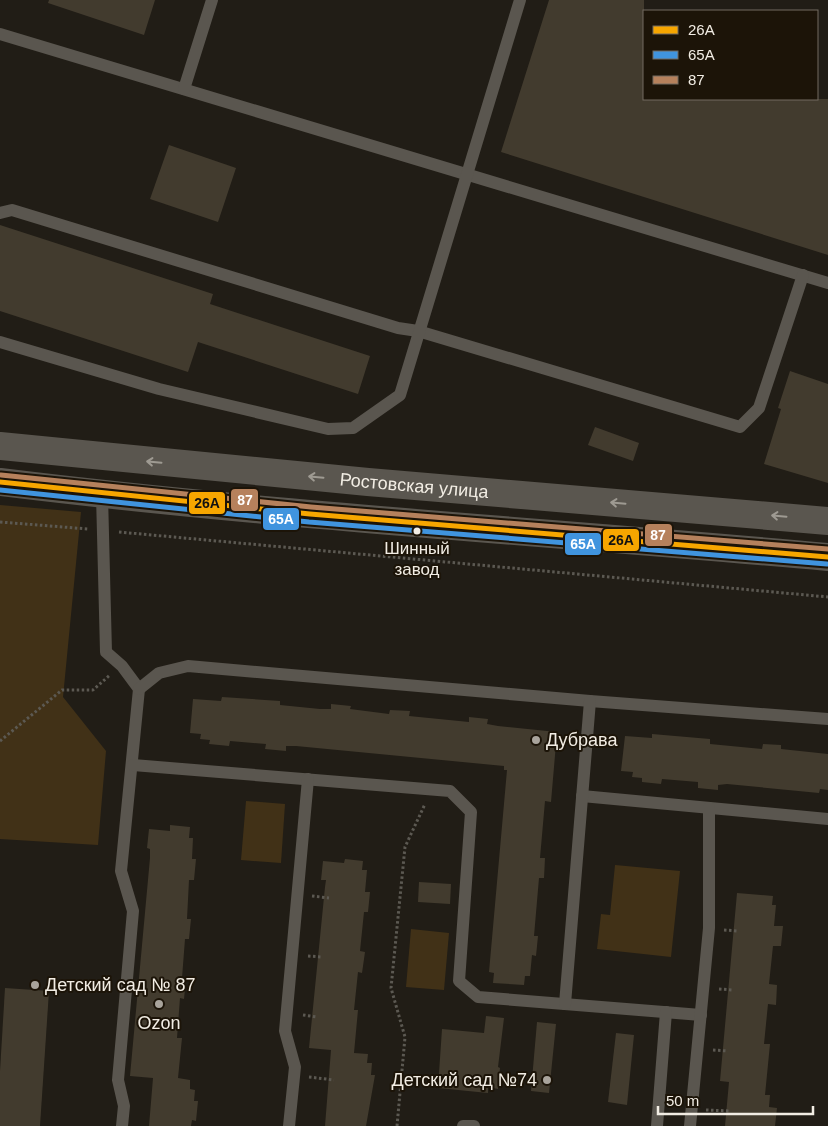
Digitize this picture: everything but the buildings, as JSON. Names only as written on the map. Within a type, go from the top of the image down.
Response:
[{"type":"street","name":"Ростовская улица","points":[[0,446],[378,482],[828,520]]},
{"type":"street","points":[[0,482],[102,495],[373,520],[828,556]]},
{"type":"lane","points":[[184,89],[212,0]]},
{"type":"lane","points":[[0,342],[159,389],[328,429],[353,428],[400,395],[520,0]]},
{"type":"lane","points":[[0,34],[828,283]]},
{"type":"lane","points":[[0,213],[12,210],[398,328],[418,331],[740,427],[759,408],[803,275]]},
{"type":"lane","points":[[102,495],[106,652],[122,666],[139,689],[133,765],[121,870],[133,912],[118,1080],[124,1106],[122,1126]]},
{"type":"lane","points":[[139,689],[159,673],[188,666],[590,701],[828,719]]},
{"type":"lane","points":[[565,1004],[590,701]]},
{"type":"lane","points":[[133,765],[450,791],[471,812],[459,980],[478,997],[700,1015]]},
{"type":"lane","points":[[289,1126],[295,1067],[285,1032],[308,779]]},
{"type":"lane","points":[[582,796],[828,819]]},
{"type":"lane","points":[[690,1126],[709,928],[709,808]]},
{"type":"lane","points":[[656,1126],[666,1012]]},
{"type":"lane","points":[[463,1126],[474,1126]]},
{"type":"path","points":[[0,522],[828,597]]},
{"type":"path","points":[[0,741],[62,690],[93,690],[122,666]]},
{"type":"path","points":[[397,1126],[405,1037],[391,988],[405,847],[430,790]]},
{"type":"path","points":[[295,1076],[334,1080]]},
{"type":"path","points":[[691,1108],[730,1112]]},
{"type":"shaded area","points":[[0,505],[81,512],[63,697],[106,751],[98,845],[0,839]]},
{"type":"shaded area","points":[[246,801],[285,804],[281,863],[241,860]]},
{"type":"shaded area","points":[[615,865],[680,871],[671,957],[597,949],[601,914],[610,915]]},
{"type":"shaded area","points":[[411,929],[449,933],[444,990],[406,987]]},
{"type":"transit line","name":"87","points":[[1,475],[311,507],[828,549]]},
{"type":"transit line","name":"26А","points":[[0,482],[310,514],[828,557]]},
{"type":"transit line","name":"65А","points":[[0,490],[309,522],[827,564]]},
{"type":"place","name":"Шинный завод","points":[[417,531]]},
{"type":"place","name":"Дубрава","points":[[536,740]]},
{"type":"place","name":"Детский сад № 87","points":[[35,985]]},
{"type":"place","name":"Ozon","points":[[159,1004]]},
{"type":"place","name":"Детский сад №74","points":[[547,1080]]}]
